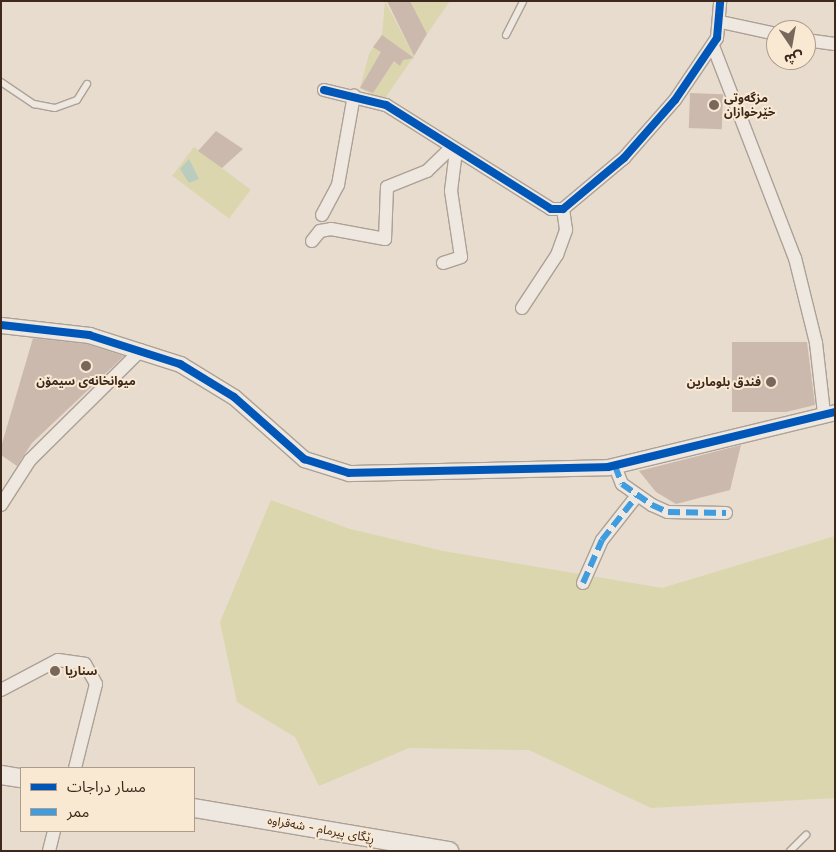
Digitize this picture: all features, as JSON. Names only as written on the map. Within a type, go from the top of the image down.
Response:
[{"type":"main road","points":[[1,775],[20,778]]},
{"type":"main road","name":"ڕێگای پیرمام - شەقراوە","points":[[195,808],[449,851]]},
{"type":"street","points":[[324,90],[354,95],[386,105],[454,150],[551,209],[563,209],[642,139],[713,46],[721,22],[720,1]]},
{"type":"street","points":[[721,22],[766,32]]},
{"type":"street","points":[[816,41],[835,44]]},
{"type":"street","points":[[1,325],[89,335],[141,350],[217,384],[304,459],[323,468],[349,473],[509,473],[615,466],[830,412],[816,343],[795,258],[713,46]]},
{"type":"street","points":[[322,215],[338,185],[354,95]]},
{"type":"street","points":[[312,241],[320,231],[331,229],[385,239],[387,187],[427,171],[454,150]]},
{"type":"street","points":[[442,263],[461,257],[451,191],[454,150]]},
{"type":"street","points":[[522,308],[557,255],[566,230],[563,209]]},
{"type":"street","points":[[1,504],[30,460],[141,350]]},
{"type":"street","points":[[615,466],[622,484],[636,497],[668,512],[726,513]]},
{"type":"street","points":[[583,583],[602,540],[636,497]]},
{"type":"street","points":[[1,690],[58,660],[86,664],[96,684],[75,767]]},
{"type":"street","points":[[49,851],[54,832]]},
{"type":"lane","points":[[506,35],[523,1]]},
{"type":"lane","points":[[1,82],[34,104],[55,108],[77,100],[87,84]]},
{"type":"lane","points":[[790,851],[806,835]]},
{"type":"shaded area","points":[[385,1],[414,56],[383,101],[360,88],[369,54],[382,35]]},
{"type":"shaded area","points":[[410,1],[450,1],[427,34]]},
{"type":"shaded area","points":[[194,147],[251,190],[229,218],[172,176]]},
{"type":"shaded area","points":[[189,159],[199,179],[189,183],[180,169]]},
{"type":"shaded area","points":[[271,500],[350,529],[443,551],[662,588],[835,536],[835,798],[651,808],[529,750],[409,748],[319,786],[295,737],[237,702],[220,622]]},
{"type":"building","points":[[387,1],[410,1],[427,34],[414,56]]},
{"type":"building","points":[[382,35],[414,58],[403,60],[400,66],[394,61],[373,93],[360,88],[381,52],[373,47]]},
{"type":"building","points":[[690,93],[723,94],[722,129],[689,128]]},
{"type":"building","points":[[216,131],[243,149],[222,168],[198,151]]},
{"type":"building","points":[[33,338],[87,344],[124,356],[32,443],[17,466],[1,455],[1,447]]},
{"type":"building","points":[[732,342],[807,342],[815,405],[786,412],[732,412]]},
{"type":"building","points":[[741,445],[730,490],[676,504],[656,492],[639,471]]},
{"type":"marked path","points":[[615,466],[622,484],[652,505],[668,512],[726,513]]},
{"type":"marked path","points":[[583,583],[602,540],[636,497]]},
{"type":"cycle path","points":[[324,90],[386,105],[551,209],[563,209],[624,158],[675,100],[717,38],[720,1]]},
{"type":"cycle path","points":[[1,325],[89,335],[180,364],[234,397],[304,459],[349,473],[608,467],[835,412]]},
{"type":"place","name":"مزگەوتی خێرخوازان","points":[[714,105]]},
{"type":"place","name":"میوانخانەی سیمۆن","points":[[86,366]]},
{"type":"place","name":"فندق بلومارين","points":[[771,382]]},
{"type":"place","name":"سناريا","points":[[55,671]]}]
